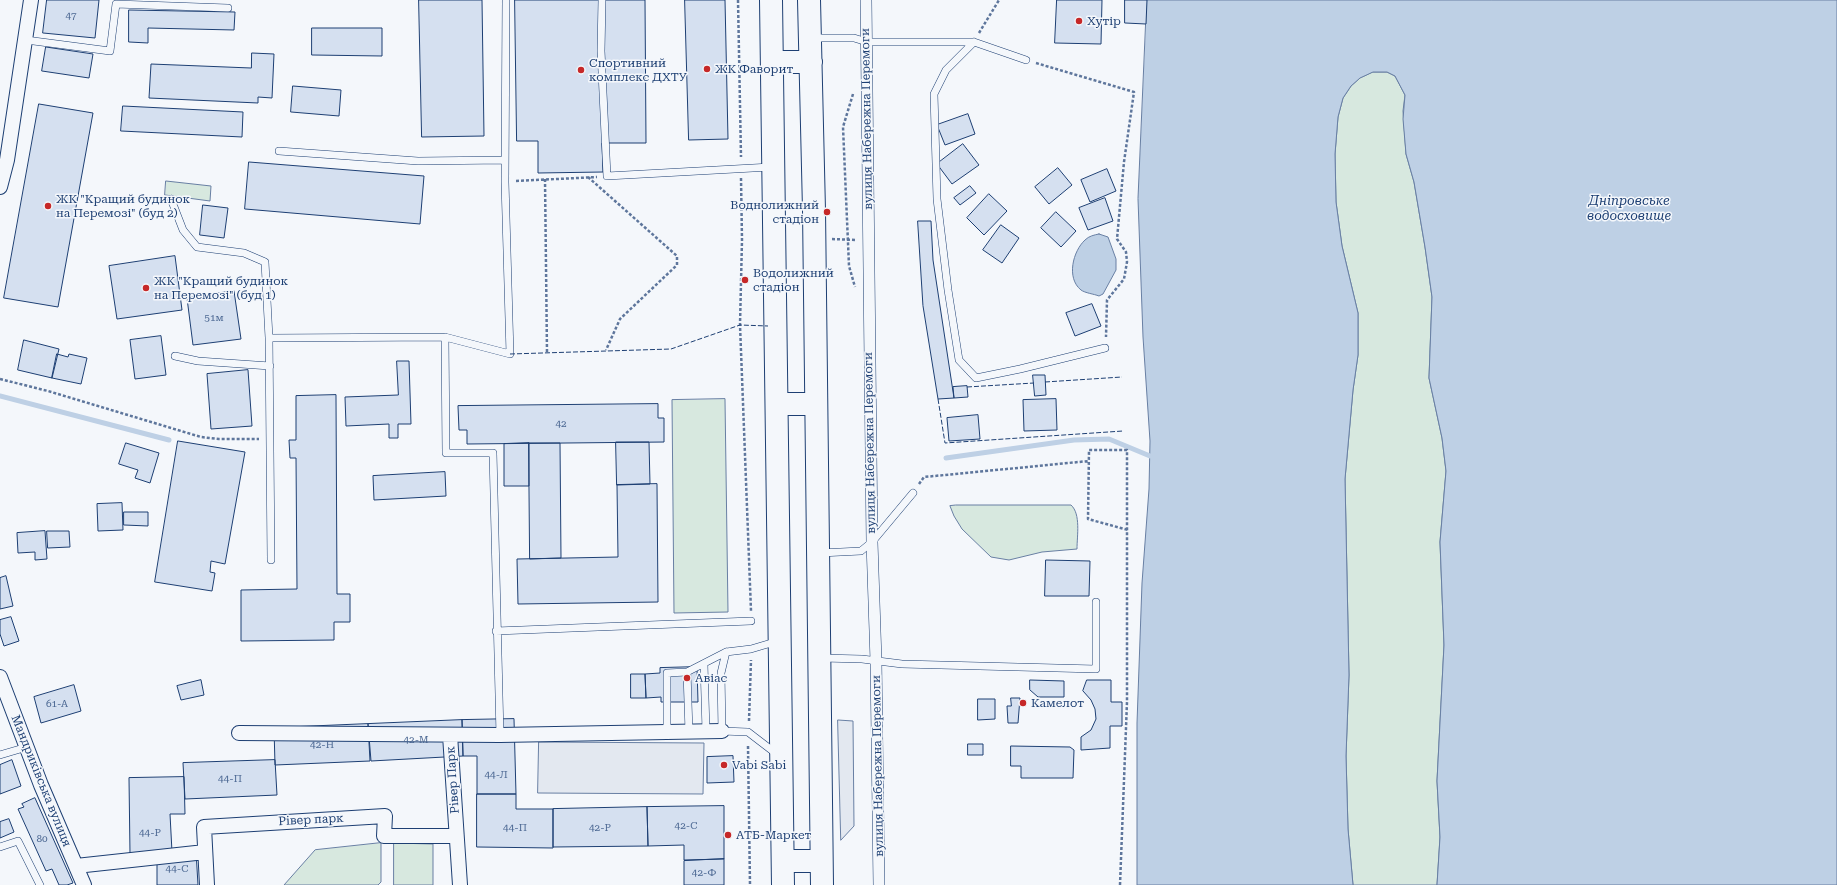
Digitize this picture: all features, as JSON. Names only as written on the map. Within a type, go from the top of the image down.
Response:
[{"type":"main road","points":[[771,0],[783,885]]},
{"type":"main road","points":[[809,0],[814,210],[815,404],[822,885]]},
{"type":"main road","points":[[772,62],[810,62]]},
{"type":"main road","points":[[777,404],[815,404]]},
{"type":"main road","points":[[783,861],[822,861]]},
{"type":"street","points":[[0,187],[3,160],[26,40],[31,0]]},
{"type":"street","name":"вулиця Набережна Перемоги","points":[[866,0],[872,542],[876,661],[879,885]]},
{"type":"street","name":"Мандриківська вулиця","points":[[0,677],[83,885]]},
{"type":"street","points":[[239,733],[500,735],[722,731]]},
{"type":"street","name":"Рівер Парк","points":[[450,735],[460,885]]},
{"type":"street","name":"Рівер парк","points":[[207,885],[204,827],[385,816],[384,836],[456,831]]},
{"type":"street","points":[[76,866],[205,852]]},
{"type":"lane","points":[[269,338],[445,337],[510,354],[505,182],[506,0]]},
{"type":"lane","points":[[602,0],[601,50],[607,176],[741,167],[773,167]]},
{"type":"lane","points":[[26,40],[110,51],[116,4],[228,8]]},
{"type":"lane","points":[[810,38],[854,38],[867,42],[974,42],[1026,60]]},
{"type":"lane","points":[[974,42],[946,70],[934,94],[937,199],[948,290],[959,360],[976,378],[1020,369],[1105,348]]},
{"type":"lane","points":[[279,151],[418,160],[505,160]]},
{"type":"lane","points":[[171,198],[183,230],[197,247],[244,253],[265,262],[270,366],[271,560]]},
{"type":"lane","points":[[445,337],[446,453],[493,453],[496,631],[500,735]]},
{"type":"lane","points":[[175,356],[198,361],[270,366]]},
{"type":"lane","points":[[818,553],[861,551],[872,542],[913,493]]},
{"type":"lane","points":[[819,658],[902,664],[1096,669],[1096,602]]},
{"type":"lane","points":[[496,631],[751,620]]},
{"type":"lane","points":[[667,732],[667,673],[687,672],[726,652],[751,649],[780,640]]},
{"type":"lane","points":[[726,652],[721,673],[722,731],[748,732],[782,758]]},
{"type":"lane","points":[[704,664],[706,732]]},
{"type":"lane","points":[[687,672],[689,732]]},
{"type":"lane","points":[[0,755],[27,747]]},
{"type":"lane","points":[[0,847],[18,840],[40,885]]},
{"type":"path","points":[[738,0],[742,240],[740,325],[751,620]]},
{"type":"path","points":[[974,42],[999,0]]},
{"type":"path","points":[[1026,60],[1134,92],[1124,162],[1117,240],[1126,252],[1127,262],[1124,279],[1107,300],[1105,348]]},
{"type":"path","points":[[505,182],[607,176]]},
{"type":"path","points":[[588,177],[677,256],[678,265],[620,319],[606,350]]},
{"type":"path","points":[[545,180],[547,352]]},
{"type":"path","points":[[828,239],[868,239]]},
{"type":"path","points":[[0,379],[48,391],[201,437],[219,439],[270,439]]},
{"type":"path","points":[[1120,885],[1127,702],[1128,530],[1127,450],[1089,450],[1088,519],[1128,530]]},
{"type":"path","points":[[913,493],[924,477],[1089,461]]},
{"type":"path","points":[[750,885],[748,732],[751,649]]},
{"type":"shaded area","points":[[1373,72],[1387,72],[1395,76],[1405,95],[1403,111],[1406,154],[1414,182],[1432,297],[1429,378],[1442,438],[1446,471],[1440,542],[1444,645],[1437,781],[1440,837],[1437,885],[1353,885],[1348,829],[1346,756],[1349,675],[1345,479],[1353,390],[1358,355],[1358,313],[1342,246],[1336,202],[1335,154],[1338,117],[1343,98],[1351,86],[1360,78]]},
{"type":"shaded area","points":[[166,181],[211,186],[210,201],[165,195]]},
{"type":"shaded area","points":[[725,399],[728,612],[674,613],[672,400]]},
{"type":"shaded area","points":[[1071,505],[1077,519],[1077,549],[1042,552],[1009,560],[991,557],[962,529],[950,506]]},
{"type":"shaded area","points":[[838,720],[853,721],[854,826],[841,840]]},
{"type":"shaded area","points":[[539,742],[704,743],[703,794],[538,793]]},
{"type":"shaded area","points":[[381,843],[381,882],[378,885],[284,885],[315,850]]},
{"type":"shaded area","points":[[394,843],[433,844],[433,885],[394,885]]},
{"type":"water","name":"Дніпровське водосховище","points":[[1147,0],[1837,0],[1837,885],[1437,885],[1440,837],[1437,781],[1444,645],[1440,542],[1446,471],[1442,438],[1429,378],[1432,297],[1414,182],[1406,154],[1403,119],[1405,95],[1395,76],[1387,72],[1373,72],[1360,78],[1351,86],[1343,98],[1338,117],[1335,154],[1336,202],[1342,246],[1358,313],[1358,355],[1353,390],[1345,479],[1349,675],[1346,756],[1348,829],[1353,885],[1137,885],[1137,723],[1142,583],[1149,489],[1150,441],[1143,337],[1138,199]]},
{"type":"water","points":[[1099,234],[1108,237],[1116,259],[1116,270],[1103,294],[1099,296],[1085,292],[1076,285],[1073,265],[1077,251],[1085,240],[1093,235]]},
{"type":"building","points":[[47,0],[99,0],[95,38],[43,33]]},
{"type":"building","points":[[419,0],[482,0],[484,136],[422,137]]},
{"type":"building","name":"Спортивний комплекс ДХТУ","points":[[515,0],[645,0],[646,143],[602,143],[603,172],[538,173],[538,141],[517,141]]},
{"type":"building","name":"ЖК Фаворит","points":[[685,0],[725,0],[728,139],[689,140]]},
{"type":"building","name":"Хутір","points":[[1057,0],[1102,0],[1101,44],[1055,43]]},
{"type":"building","points":[[1125,0],[1147,0],[1146,24],[1125,23]]},
{"type":"building","points":[[129,10],[235,12],[234,30],[148,28],[148,43],[129,42]]},
{"type":"building","points":[[312,28],[382,28],[382,56],[312,55]]},
{"type":"building","points":[[46,47],[93,54],[89,78],[42,71]]},
{"type":"building","points":[[252,53],[274,54],[272,98],[258,97],[258,103],[149,98],[151,64],[251,68]]},
{"type":"building","points":[[293,86],[341,90],[339,116],[291,112]]},
{"type":"building","name":"ЖК \"Кращий будинок на Перемозі\" (буд 2)","points":[[39,104],[93,113],[58,307],[4,298]]},
{"type":"building","points":[[123,106],[243,112],[242,137],[121,131]]},
{"type":"building","points":[[968,114],[975,134],[945,145],[937,125]]},
{"type":"building","points":[[963,144],[979,165],[952,184],[937,164]]},
{"type":"building","points":[[249,162],[424,176],[420,224],[245,209]]},
{"type":"building","points":[[1058,168],[1072,185],[1049,204],[1035,187]]},
{"type":"building","points":[[1107,169],[1116,191],[1090,202],[1081,180]]},
{"type":"building","points":[[970,186],[976,193],[960,205],[954,198]]},
{"type":"building","points":[[989,194],[1007,211],[984,235],[967,218]]},
{"type":"building","points":[[1105,198],[1113,221],[1088,230],[1079,208]]},
{"type":"building","points":[[203,205],[228,208],[224,238],[200,235]]},
{"type":"building","points":[[1056,212],[1076,231],[1061,247],[1041,228]]},
{"type":"building","points":[[918,221],[931,221],[933,260],[954,398],[938,399],[923,306]]},
{"type":"building","points":[[1001,225],[1019,238],[1002,263],[983,250]]},
{"type":"building","name":"ЖК \"Кращий будинок на Перемозі\" (буд 1)","points":[[175,256],[182,310],[117,319],[109,266]]},
{"type":"building","points":[[234,291],[241,339],[193,345],[187,298]]},
{"type":"building","points":[[1092,304],[1101,326],[1075,336],[1066,313]]},
{"type":"building","points":[[161,336],[166,375],[135,379],[130,340]]},
{"type":"building","points":[[24,340],[59,349],[52,378],[18,370]]},
{"type":"building","points":[[57,354],[68,357],[69,354],[87,358],[81,384],[52,378]]},
{"type":"building","points":[[397,361],[409,361],[411,424],[398,424],[398,438],[389,438],[389,424],[346,426],[345,397],[398,395]]},
{"type":"building","points":[[248,370],[252,426],[211,429],[207,374]]},
{"type":"building","points":[[1033,375],[1045,375],[1046,395],[1035,396]]},
{"type":"building","points":[[967,386],[968,397],[954,398],[953,387]]},
{"type":"building","points":[[336,395],[337,594],[350,594],[350,622],[334,622],[334,640],[241,641],[241,590],[297,589],[296,458],[290,458],[289,440],[296,440],[296,396]]},
{"type":"building","points":[[1056,399],[1057,430],[1024,431],[1023,400]]},
{"type":"building","points":[[658,404],[658,418],[664,418],[664,442],[467,444],[467,430],[459,430],[458,406]]},
{"type":"building","points":[[978,415],[980,439],[949,441],[947,418]]},
{"type":"building","points":[[178,441],[245,452],[225,564],[211,561],[210,572],[215,573],[212,591],[155,582]]},
{"type":"building","points":[[616,442],[649,442],[650,484],[617,485]]},
{"type":"building","points":[[126,443],[159,453],[150,483],[135,478],[138,470],[119,464]]},
{"type":"building","points":[[529,443],[560,443],[561,558],[530,559]]},
{"type":"building","points":[[529,443],[529,486],[504,486],[504,444]]},
{"type":"building","points":[[445,472],[446,496],[374,500],[373,476]]},
{"type":"building","points":[[657,484],[658,602],[518,604],[517,559],[618,557],[617,485]]},
{"type":"building","points":[[122,503],[123,530],[98,531],[97,504]]},
{"type":"building","points":[[124,512],[148,512],[148,526],[124,525]]},
{"type":"building","points":[[45,531],[47,559],[35,560],[35,552],[18,553],[17,533]]},
{"type":"building","points":[[47,531],[69,531],[70,547],[48,548]]},
{"type":"building","points":[[1046,560],[1090,561],[1089,596],[1045,596]]},
{"type":"building","points":[[6,576],[13,606],[0,609],[0,578]]},
{"type":"building","points":[[11,617],[19,641],[4,646],[0,634],[0,620]]},
{"type":"building","points":[[697,667],[698,702],[661,702],[661,697],[646,698],[645,674],[660,673],[660,668]]},
{"type":"building","points":[[631,674],[645,674],[646,698],[631,698]]},
{"type":"building","points":[[201,680],[204,695],[181,700],[177,686]]},
{"type":"building","points":[[1030,680],[1064,681],[1064,697],[1038,697],[1030,690]]},
{"type":"building","points":[[1087,680],[1111,680],[1111,702],[1122,702],[1122,726],[1110,726],[1110,748],[1081,750],[1081,737],[1091,730],[1096,719],[1095,709],[1091,700],[1083,691]]},
{"type":"building","points":[[74,685],[81,711],[41,723],[34,697]]},
{"type":"building","points":[[1011,698],[1020,698],[1018,723],[1008,723],[1007,706],[1011,706]]},
{"type":"building","points":[[978,699],[995,699],[995,719],[978,720]]},
{"type":"building","points":[[514,719],[516,794],[477,794],[477,756],[463,756],[462,720]]},
{"type":"building","points":[[462,720],[463,756],[371,761],[368,724]]},
{"type":"building","points":[[368,724],[370,761],[275,765],[274,728]]},
{"type":"building","points":[[968,744],[983,744],[983,755],[968,755]]},
{"type":"building","points":[[1011,746],[1070,747],[1074,750],[1073,778],[1021,778],[1021,766],[1011,766]]},
{"type":"building","points":[[733,756],[734,782],[707,783],[707,757]]},
{"type":"building","points":[[12,760],[21,786],[0,794],[0,765]]},
{"type":"building","points":[[275,760],[277,795],[185,799],[183,763]]},
{"type":"building","points":[[184,777],[185,814],[170,814],[172,852],[130,854],[129,778]]},
{"type":"building","points":[[477,794],[516,794],[516,809],[553,809],[553,848],[477,847]]},
{"type":"building","points":[[35,798],[73,883],[59,885],[52,869],[46,871],[18,809],[24,807],[22,804]]},
{"type":"building","points":[[724,806],[724,859],[684,860],[684,845],[648,846],[647,807]]},
{"type":"building","points":[[647,807],[648,846],[553,847],[553,809]]},
{"type":"building","points":[[9,819],[14,832],[0,838],[0,822]]},
{"type":"building","points":[[196,851],[198,885],[157,885],[157,853]]},
{"type":"building","points":[[724,859],[724,885],[684,885],[684,861]]},
{"type":"waterway","points":[[0,396],[169,440]]},
{"type":"waterway","points":[[946,458],[1074,440],[1109,439],[1150,456]]},
{"type":"fence","points":[[510,354],[671,349],[740,325],[768,326]]},
{"type":"fence","points":[[1045,382],[1122,377]]},
{"type":"fence","points":[[967,387],[1034,383]]},
{"type":"fence","points":[[938,399],[945,443],[1123,431]]},
{"type":"place","name":"Хутір","points":[[1079,21]]},
{"type":"place","name":"ЖК Фаворит","points":[[707,69]]},
{"type":"place","name":"Спортивний комплекс ДХТУ","points":[[581,70]]},
{"type":"place","name":"ЖК \"Кращий будинок на Перемозі\" (буд 2)","points":[[48,206]]},
{"type":"place","name":"Воднолижний стадіон","points":[[827,212]]},
{"type":"place","name":"Водолижний стадіон","points":[[745,280]]},
{"type":"place","name":"ЖК \"Кращий будинок на Перемозі\" (буд 1)","points":[[146,288]]},
{"type":"place","name":"Авіас","points":[[687,678]]},
{"type":"place","name":"Камелот","points":[[1023,703]]},
{"type":"place","name":"Vabi Sabi","points":[[724,765]]},
{"type":"place","name":"АТБ-Маркет","points":[[728,835]]}]
